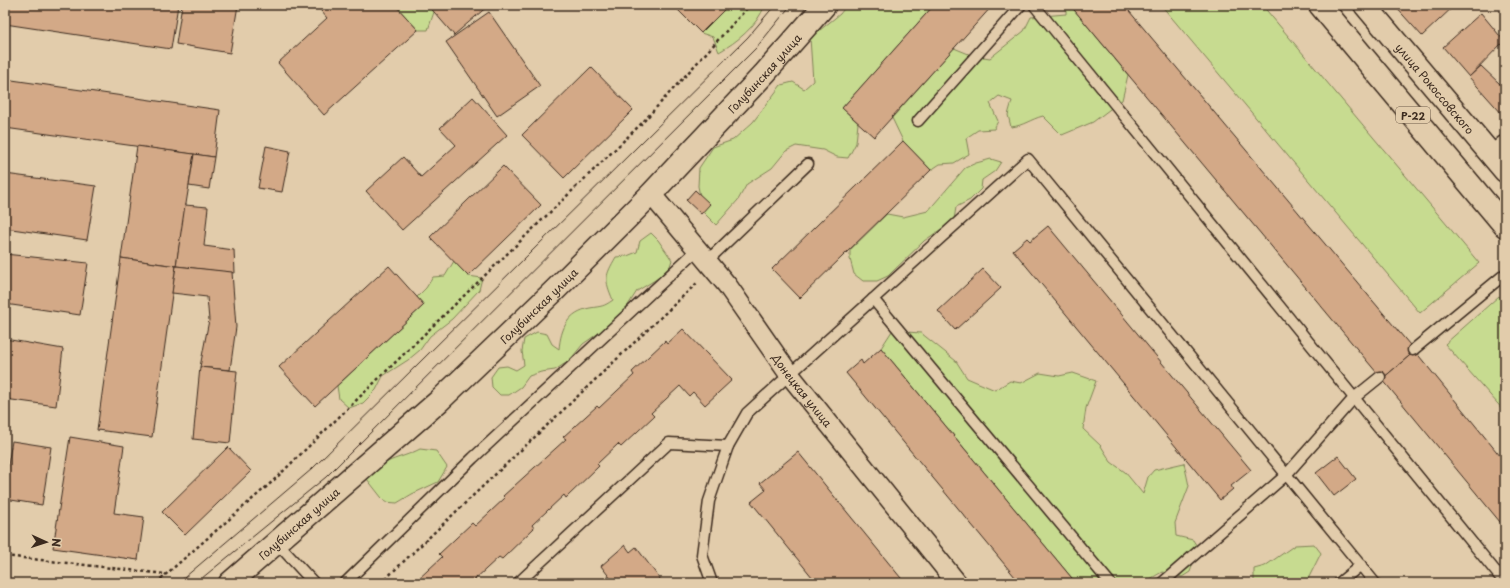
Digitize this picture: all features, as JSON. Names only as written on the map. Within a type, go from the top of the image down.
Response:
[{"type":"main road","name":"Голубинская улица","points":[[230,583],[439,401],[651,194],[765,73],[825,5]]},
{"type":"main road","name":"Р-22","points":[[1320,5],[1505,226]]},
{"type":"main road","name":"улица Рокоссовского","points":[[1366,5],[1501,157]]},
{"type":"street","name":"Донецкая улица","points":[[651,194],[727,285],[789,374],[958,583]]},
{"type":"lane","points":[[918,121],[1021,5]]},
{"type":"lane","points":[[1034,5],[1505,583]]},
{"type":"lane","points":[[712,583],[702,555],[709,501],[728,446],[747,413],[1028,159],[1375,583]]},
{"type":"lane","points":[[345,583],[473,458],[702,255],[808,164]]},
{"type":"lane","points":[[1413,350],[1505,274]]},
{"type":"lane","points":[[873,299],[1110,583]]},
{"type":"lane","points":[[1162,583],[1286,475],[1354,398],[1380,377]]},
{"type":"lane","points":[[518,583],[669,443],[728,446]]},
{"type":"lane","points":[[277,543],[314,583]]},
{"type":"lane","points":[[1339,583],[1361,566]]},
{"type":"path","points":[[156,583],[272,482],[642,123],[750,5]]},
{"type":"path","points":[[381,583],[699,280],[727,285]]},
{"type":"path","points":[[5,556],[165,574]]},
{"type":"green space","points":[[395,5],[428,5],[434,12],[428,30],[418,30]]},
{"type":"green space","points":[[729,5],[765,5],[757,20],[746,33],[719,52],[713,37],[701,33]]},
{"type":"green space","points":[[847,5],[934,5],[842,108],[858,123],[856,143],[848,158],[837,157],[823,150],[796,146],[786,151],[772,168],[747,184],[738,200],[716,225],[703,212],[698,186],[699,168],[713,147],[733,140],[753,122],[781,85],[793,82],[804,89],[813,81],[810,38],[840,14]]},
{"type":"green space","points":[[1066,5],[1070,5],[1128,75],[1122,100],[1093,122],[1062,135],[1043,116],[1011,127],[1008,115],[1012,101],[999,96],[990,103],[998,121],[994,129],[978,130],[966,138],[969,154],[954,163],[940,164],[931,170],[903,141],[892,118],[954,48],[971,55],[990,58],[1024,31],[1031,17],[1066,14]]},
{"type":"green space","points":[[1161,5],[1262,5],[1479,263],[1420,313]]},
{"type":"green space","points":[[991,159],[1001,162],[995,171],[982,180],[981,189],[970,200],[956,207],[954,220],[924,241],[888,276],[877,281],[863,281],[854,274],[850,259],[850,250],[887,214],[903,217],[928,211],[965,168]]},
{"type":"green space","points":[[651,233],[658,240],[672,260],[670,266],[660,277],[637,291],[620,318],[583,344],[569,361],[555,370],[529,376],[521,387],[509,395],[500,395],[492,387],[491,377],[498,367],[507,366],[516,370],[524,365],[522,351],[524,339],[537,332],[547,334],[552,344],[559,349],[564,328],[571,317],[582,310],[602,306],[613,300],[608,287],[607,278],[616,257],[627,256],[637,252],[640,241]]},
{"type":"green space","points":[[454,261],[468,276],[482,278],[479,290],[452,319],[430,336],[420,350],[408,360],[383,376],[376,390],[363,403],[349,408],[339,399],[337,386],[424,305],[417,297],[426,288],[433,277],[445,276]]},
{"type":"green space","points":[[1499,296],[1505,303],[1505,412],[1445,344]]},
{"type":"green space","points":[[892,331],[921,333],[956,361],[967,378],[995,390],[1010,381],[1021,383],[1040,373],[1059,376],[1073,373],[1096,381],[1086,408],[1083,429],[1101,446],[1111,462],[1125,472],[1143,494],[1148,477],[1154,470],[1184,463],[1189,486],[1175,523],[1176,536],[1193,540],[1198,548],[1190,572],[1182,577],[1162,572],[1143,583],[1076,583],[881,348]]},
{"type":"green space","points":[[420,449],[436,451],[447,467],[438,482],[397,503],[385,502],[367,479],[373,472],[385,463]]},
{"type":"green space","points":[[1314,544],[1321,553],[1306,583],[1254,583],[1254,569],[1265,566],[1295,545]]},
{"type":"building","points":[[5,5],[178,5],[171,49],[5,24]]},
{"type":"building","points":[[182,5],[238,5],[230,53],[176,44]]},
{"type":"building","points":[[316,5],[395,5],[418,30],[324,115],[278,63],[327,18]]},
{"type":"building","points":[[428,5],[489,5],[454,35]]},
{"type":"building","points":[[683,5],[729,5],[701,33],[678,10]]},
{"type":"building","points":[[934,5],[993,5],[874,137],[842,108]]},
{"type":"building","points":[[1070,5],[1124,5],[1415,351],[1382,379]]},
{"type":"building","points":[[1394,5],[1455,5],[1422,36]]},
{"type":"building","points":[[489,12],[540,86],[497,116],[446,42]]},
{"type":"building","points":[[1481,13],[1504,41],[1469,77],[1443,47]]},
{"type":"building","points":[[1481,66],[1500,84],[1505,80],[1505,113],[1503,115],[1469,77]]},
{"type":"building","points":[[591,67],[633,110],[564,178],[522,135]]},
{"type":"building","points":[[5,79],[220,110],[214,157],[5,128]]},
{"type":"building","points":[[473,97],[507,135],[402,230],[366,191],[403,157],[421,177],[456,145],[440,128]]},
{"type":"building","points":[[903,141],[931,170],[800,298],[772,269]]},
{"type":"building","points":[[137,146],[194,154],[176,266],[121,258]]},
{"type":"building","points":[[266,146],[290,151],[282,192],[258,188]]},
{"type":"building","points":[[194,154],[214,157],[209,189],[189,186]]},
{"type":"building","points":[[503,166],[541,205],[468,276],[430,237]]},
{"type":"building","points":[[5,174],[96,186],[87,240],[5,228]]},
{"type":"building","points":[[695,190],[710,204],[701,214],[686,200]]},
{"type":"building","points":[[185,205],[208,207],[204,246],[234,250],[235,273],[176,266]]},
{"type":"building","points":[[1048,226],[1251,470],[1231,486],[1233,489],[1220,500],[1013,250],[1027,238],[1030,241]]},
{"type":"building","points":[[5,254],[88,263],[80,315],[5,304]]},
{"type":"building","points":[[121,258],[176,266],[152,437],[97,430]]},
{"type":"building","points":[[176,266],[232,272],[236,327],[230,370],[200,367],[209,320],[207,297],[172,293]]},
{"type":"building","points":[[389,266],[424,305],[315,406],[279,367]]},
{"type":"building","points":[[983,269],[1001,288],[955,330],[938,311]]},
{"type":"building","points":[[683,329],[732,380],[705,405],[693,392],[689,396],[680,386],[651,413],[654,416],[621,447],[618,444],[597,464],[599,466],[566,498],[564,495],[532,525],[534,528],[502,559],[499,557],[473,581],[474,583],[414,583],[442,557],[439,554],[472,523],[475,526],[505,498],[503,496],[566,439],[563,437],[597,406],[599,408],[634,375],[632,372],[665,341],[667,344]]},
{"type":"building","points":[[5,339],[63,349],[56,406],[5,399]]},
{"type":"building","points":[[881,348],[1076,583],[1020,583],[846,373],[861,360],[863,364]]},
{"type":"building","points":[[1415,351],[1505,462],[1505,528],[1382,379]]},
{"type":"building","points":[[200,367],[237,371],[230,443],[193,439]]},
{"type":"building","points":[[70,437],[124,446],[114,513],[144,517],[138,560],[53,548]]},
{"type":"building","points":[[12,441],[51,447],[42,505],[5,499],[5,483]]},
{"type":"building","points":[[228,447],[251,471],[185,535],[162,512]]},
{"type":"building","points":[[798,452],[905,583],[817,583],[751,502],[766,490],[760,483]]},
{"type":"building","points":[[1338,456],[1356,479],[1334,496],[1316,473]]},
{"type":"building","points":[[625,545],[630,552],[636,547],[663,583],[614,583],[601,566]]},
{"type":"tram line","points":[[178,583],[312,469],[748,37],[775,5]]},
{"type":"tram line","points":[[196,583],[326,477],[756,48],[791,5]]}]
